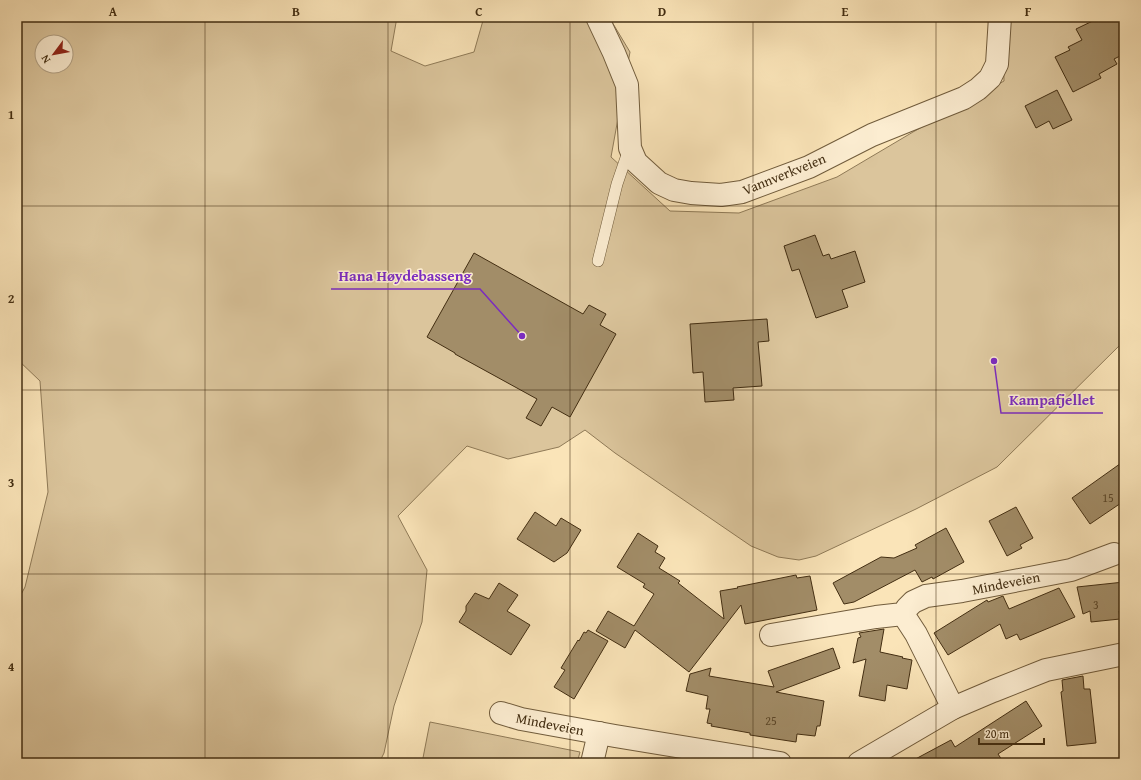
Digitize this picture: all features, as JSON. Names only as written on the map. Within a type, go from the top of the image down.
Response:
[{"type":"street","name":"Vannverkveien","points":[[597,17],[627,85],[628,135],[630,148],[636,162],[659,183],[674,190],[721,195],[742,192],[809,167],[872,135],[964,98],[978,89],[990,78],[997,64],[1000,17]]},
{"type":"street","name":"Mindeveien","points":[[903,614],[913,602],[926,596],[962,591],[1071,570],[1114,554]]},
{"type":"street","points":[[771,635],[876,617],[903,614],[916,634],[953,708]]},
{"type":"street","points":[[865,762],[953,708],[993,691],[1046,670],[1124,654]]},
{"type":"street","name":"Mindeveien","points":[[501,713],[521,719],[598,733],[749,760],[780,763]]},
{"type":"street","name":"Mindeveien","points":[[592,763],[598,733]]},
{"type":"lane","points":[[598,261],[616,184],[630,148]]},
{"type":"shaded area","points":[[17,17],[397,17],[391,51],[425,66],[474,52],[484,17],[609,17],[630,52],[611,157],[670,211],[739,213],[837,177],[1004,81],[1002,17],[1124,17],[1124,341],[997,467],[916,509],[816,556],[799,560],[778,557],[751,546],[615,453],[585,430],[559,447],[508,459],[467,446],[398,516],[427,570],[422,622],[394,706],[384,753],[379,763],[17,763],[17,602],[25,587],[48,492],[40,381],[17,359]]},
{"type":"shaded area","points":[[430,722],[580,752],[577,763],[422,763]]},
{"type":"building","points":[[1101,17],[1121,17],[1124,23],[1124,54],[1114,59],[1117,64],[1099,74],[1101,78],[1073,92],[1055,57],[1070,50],[1068,47],[1082,40],[1076,29]]},
{"type":"building","points":[[1057,90],[1072,120],[1053,129],[1049,121],[1036,128],[1025,106]]},
{"type":"building","points":[[815,235],[823,256],[829,254],[831,259],[855,251],[865,282],[842,290],[848,307],[816,318],[799,269],[792,271],[784,246]]},
{"type":"building","points":[[474,253],[583,314],[589,305],[606,314],[600,325],[616,334],[570,417],[552,407],[541,426],[526,418],[537,399],[427,337]]},
{"type":"building","points":[[767,319],[769,341],[758,342],[762,386],[733,388],[734,400],[705,402],[703,372],[693,373],[690,324]]},
{"type":"building","points":[[1124,461],[1124,501],[1090,524],[1072,498]]},
{"type":"building","points":[[1016,507],[1033,538],[1020,545],[1022,548],[1007,556],[989,521]]},
{"type":"building","points":[[535,512],[556,526],[561,518],[581,530],[567,553],[554,562],[517,539]]},
{"type":"building","points":[[946,528],[964,562],[933,579],[932,577],[922,582],[915,570],[854,602],[844,604],[833,583],[881,557],[894,558],[917,548],[915,545]]},
{"type":"building","points":[[638,533],[658,546],[655,552],[665,558],[659,568],[680,581],[678,583],[724,619],[720,591],[796,575],[797,578],[810,576],[817,610],[745,624],[741,605],[689,672],[635,630],[625,648],[596,631],[608,611],[634,626],[654,594],[643,587],[645,584],[617,567]]},
{"type":"building","points":[[1124,582],[1124,610],[1119,611],[1120,619],[1091,622],[1090,611],[1083,614],[1077,587]]},
{"type":"building","points":[[499,583],[518,595],[507,611],[530,625],[511,655],[459,622],[466,611],[466,606],[475,593],[489,599]]},
{"type":"building","points":[[1059,588],[1075,617],[1020,640],[1017,634],[1006,639],[1000,624],[948,655],[934,633],[987,600],[988,602],[1003,596],[1009,609]]},
{"type":"building","points":[[884,629],[880,652],[912,660],[907,689],[887,685],[885,701],[859,696],[866,659],[853,663],[858,638],[861,637],[859,633]]},
{"type":"building","points":[[588,630],[608,641],[574,699],[554,687],[565,670],[561,668],[578,640],[579,641],[584,632],[586,633]]},
{"type":"building","points":[[833,648],[840,668],[776,692],[824,701],[820,726],[817,726],[815,736],[797,734],[796,742],[750,735],[750,733],[711,726],[712,724],[707,723],[710,709],[706,709],[708,696],[686,691],[690,674],[711,668],[709,676],[774,687],[768,671]]},
{"type":"building","points":[[1083,676],[1084,689],[1090,689],[1096,743],[1067,746],[1061,692],[1063,691],[1062,680]]},
{"type":"building","points":[[1026,701],[1042,726],[998,754],[1004,763],[908,763],[951,740],[955,747]]},
{"type":"place","name":"Hana Høydebasseng","points":[[522,336]]},
{"type":"place","name":"Kampafjellet","points":[[994,361]]}]
